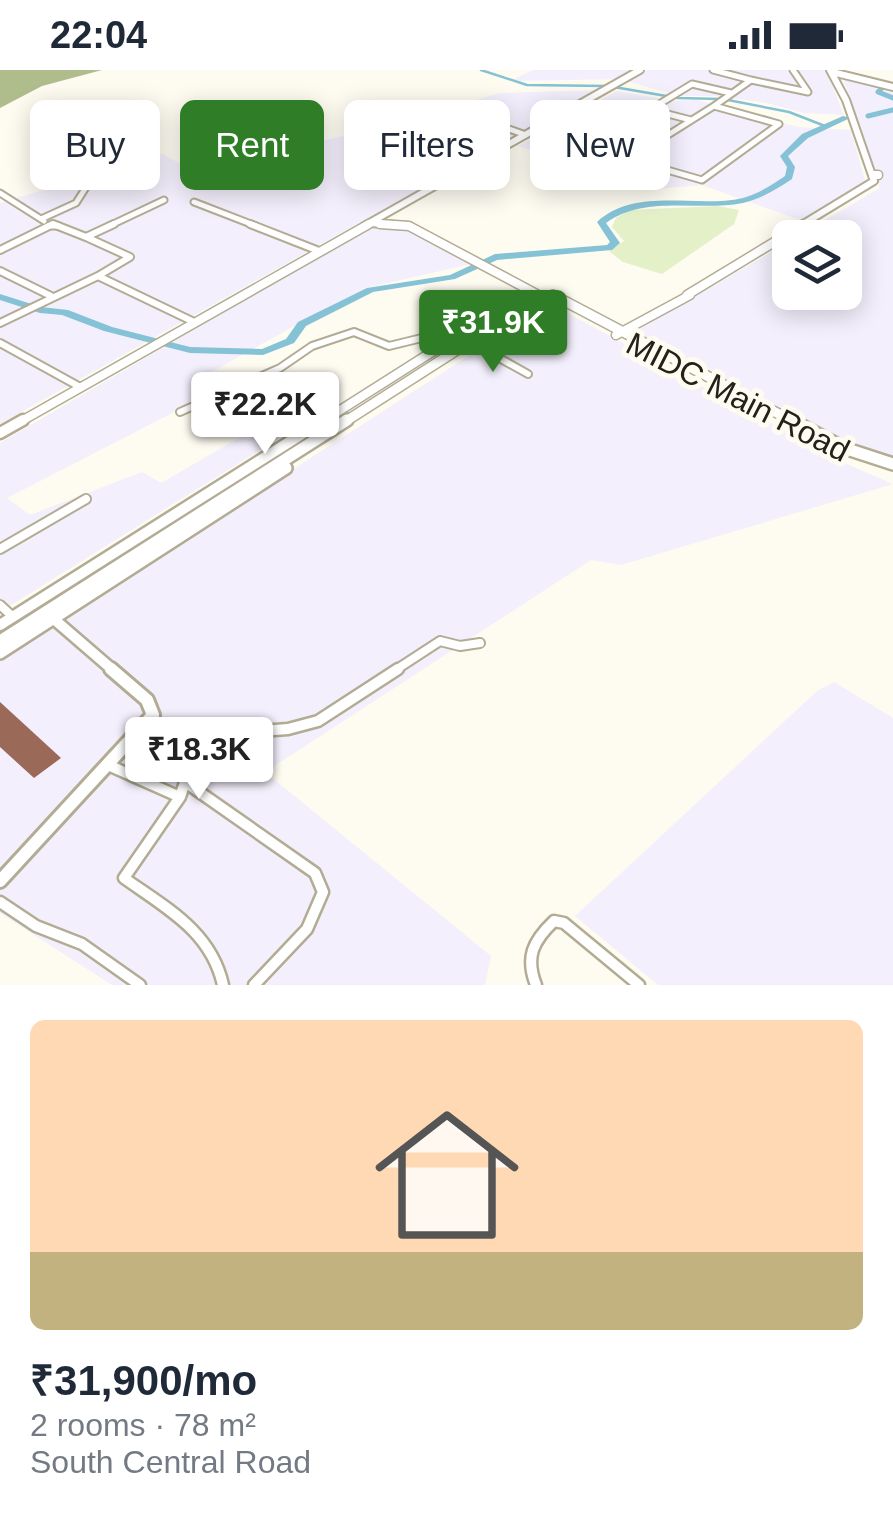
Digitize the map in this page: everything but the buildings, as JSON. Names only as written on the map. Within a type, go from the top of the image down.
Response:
[{"type":"main road","name":"MIDC Main Road","points":[[553,299],[840,453],[893,468]]},
{"type":"main road","points":[[284,464],[460,344],[553,299]]},
{"type":"main road","points":[[0,653],[50,615],[284,464],[553,299]]},
{"type":"main road","points":[[0,641],[50,615]]},
{"type":"street","points":[[587,100],[640,70]]},
{"type":"street","points":[[712,70],[808,92],[794,70]]},
{"type":"street","points":[[834,71],[893,87]]},
{"type":"street","points":[[821,220],[878,186],[834,71]]},
{"type":"street","points":[[670,134],[751,80]]},
{"type":"street","points":[[666,100],[692,84],[730,95]]},
{"type":"street","points":[[670,169],[708,178],[778,128],[779,124],[716,104]]},
{"type":"street","points":[[670,115],[691,120]]},
{"type":"street","points":[[510,129],[526,134]]},
{"type":"street","points":[[0,433],[530,132]]},
{"type":"street","points":[[688,295],[862,192],[875,175]]},
{"type":"street","points":[[42,220],[76,203],[84,190]]},
{"type":"street","points":[[0,192],[42,220],[130,257],[0,323]]},
{"type":"street","points":[[86,237],[164,200]]},
{"type":"street","points":[[194,202],[318,251]]},
{"type":"street","name":"MIDC Main Road","points":[[395,208],[553,299]]},
{"type":"street","name":"MIDC Main Road","points":[[368,223],[404,224],[470,254]]},
{"type":"street","points":[[0,250],[53,224]]},
{"type":"street","points":[[619,333],[772,248]]},
{"type":"street","points":[[0,271],[51,296]]},
{"type":"street","points":[[98,276],[194,322]]},
{"type":"street","points":[[180,412],[280,368],[312,346],[354,332],[389,346],[438,334],[460,344]]},
{"type":"street","points":[[0,343],[80,387]]},
{"type":"street","points":[[0,625],[436,350],[460,344]]},
{"type":"street","points":[[476,345],[528,374]]},
{"type":"street","points":[[231,388],[259,411]]},
{"type":"street","points":[[0,549],[86,500]]},
{"type":"street","points":[[0,604],[13,616]]},
{"type":"street","points":[[0,881],[154,715],[147,700],[50,615]]},
{"type":"street","points":[[180,761],[246,732],[288,729],[318,721],[440,641],[460,646],[480,644]]},
{"type":"street","points":[[137,732],[180,761],[185,782],[180,797],[124,878],[185,918],[220,966],[223,985]]},
{"type":"street","points":[[108,764],[180,797]]},
{"type":"street","points":[[185,782],[314,873],[323,892],[307,929],[254,985]]},
{"type":"street","points":[[0,902],[36,926],[82,944],[140,985]]},
{"type":"street","points":[[536,985],[528,967],[529,947],[554,921],[564,923],[640,985]]},
{"type":"shaded area","points":[[533,70],[826,70],[844,115],[804,113],[716,96],[679,96],[620,79],[510,81]]},
{"type":"shaded area","points":[[843,78],[893,89],[893,460],[847,444],[634,332],[772,252],[772,310],[862,310],[862,220],[825,220],[880,188]]},
{"type":"shaded area","points":[[596,90],[578,100],[530,100],[530,127],[510,138],[510,100],[477,100],[499,93]]},
{"type":"shaded area","points":[[617,91],[667,100],[601,100]]},
{"type":"shaded area","points":[[670,100],[697,100],[798,127],[851,130],[866,184],[800,220],[702,185],[670,188]]},
{"type":"shaded area","points":[[344,136],[344,190],[418,190],[0,424],[0,203],[43,190],[160,190],[163,154],[180,164],[180,190],[324,190],[324,140]]},
{"type":"shaded area","points":[[530,139],[530,150],[518,146]]},
{"type":"shaded area","points":[[383,225],[409,231],[471,264],[370,287],[330,306],[199,379],[221,388],[7,498],[30,515],[142,472],[161,483],[312,396],[332,405],[0,612],[0,443],[365,230]]},
{"type":"shaded area","points":[[560,309],[842,462],[893,484],[621,565],[591,560],[265,772],[491,956],[485,985],[112,985],[0,913],[0,659],[470,355]]},
{"type":"shaded area","points":[[834,682],[893,718],[893,985],[658,985],[575,916],[817,691]]},
{"type":"green space","points":[[0,70],[102,70],[42,86],[0,108]]},
{"type":"green space","points":[[718,206],[739,210],[734,224],[662,274],[623,262],[609,251],[624,241],[612,227],[616,218],[630,210]]},
{"type":"waterway","points":[[481,70],[527,85],[606,86]]},
{"type":"waterway","points":[[614,87],[678,98],[720,99]]},
{"type":"waterway","points":[[882,88],[878,92],[893,98]]},
{"type":"waterway","points":[[728,100],[789,112],[825,126]]},
{"type":"waterway","points":[[868,116],[893,110]]},
{"type":"waterway","points":[[0,297],[190,350],[263,352],[290,341],[302,324],[370,290],[452,277],[495,257],[609,248],[615,243],[601,222],[629,207],[724,203],[753,197],[789,177],[791,167],[784,156],[805,136],[846,118]]}]
